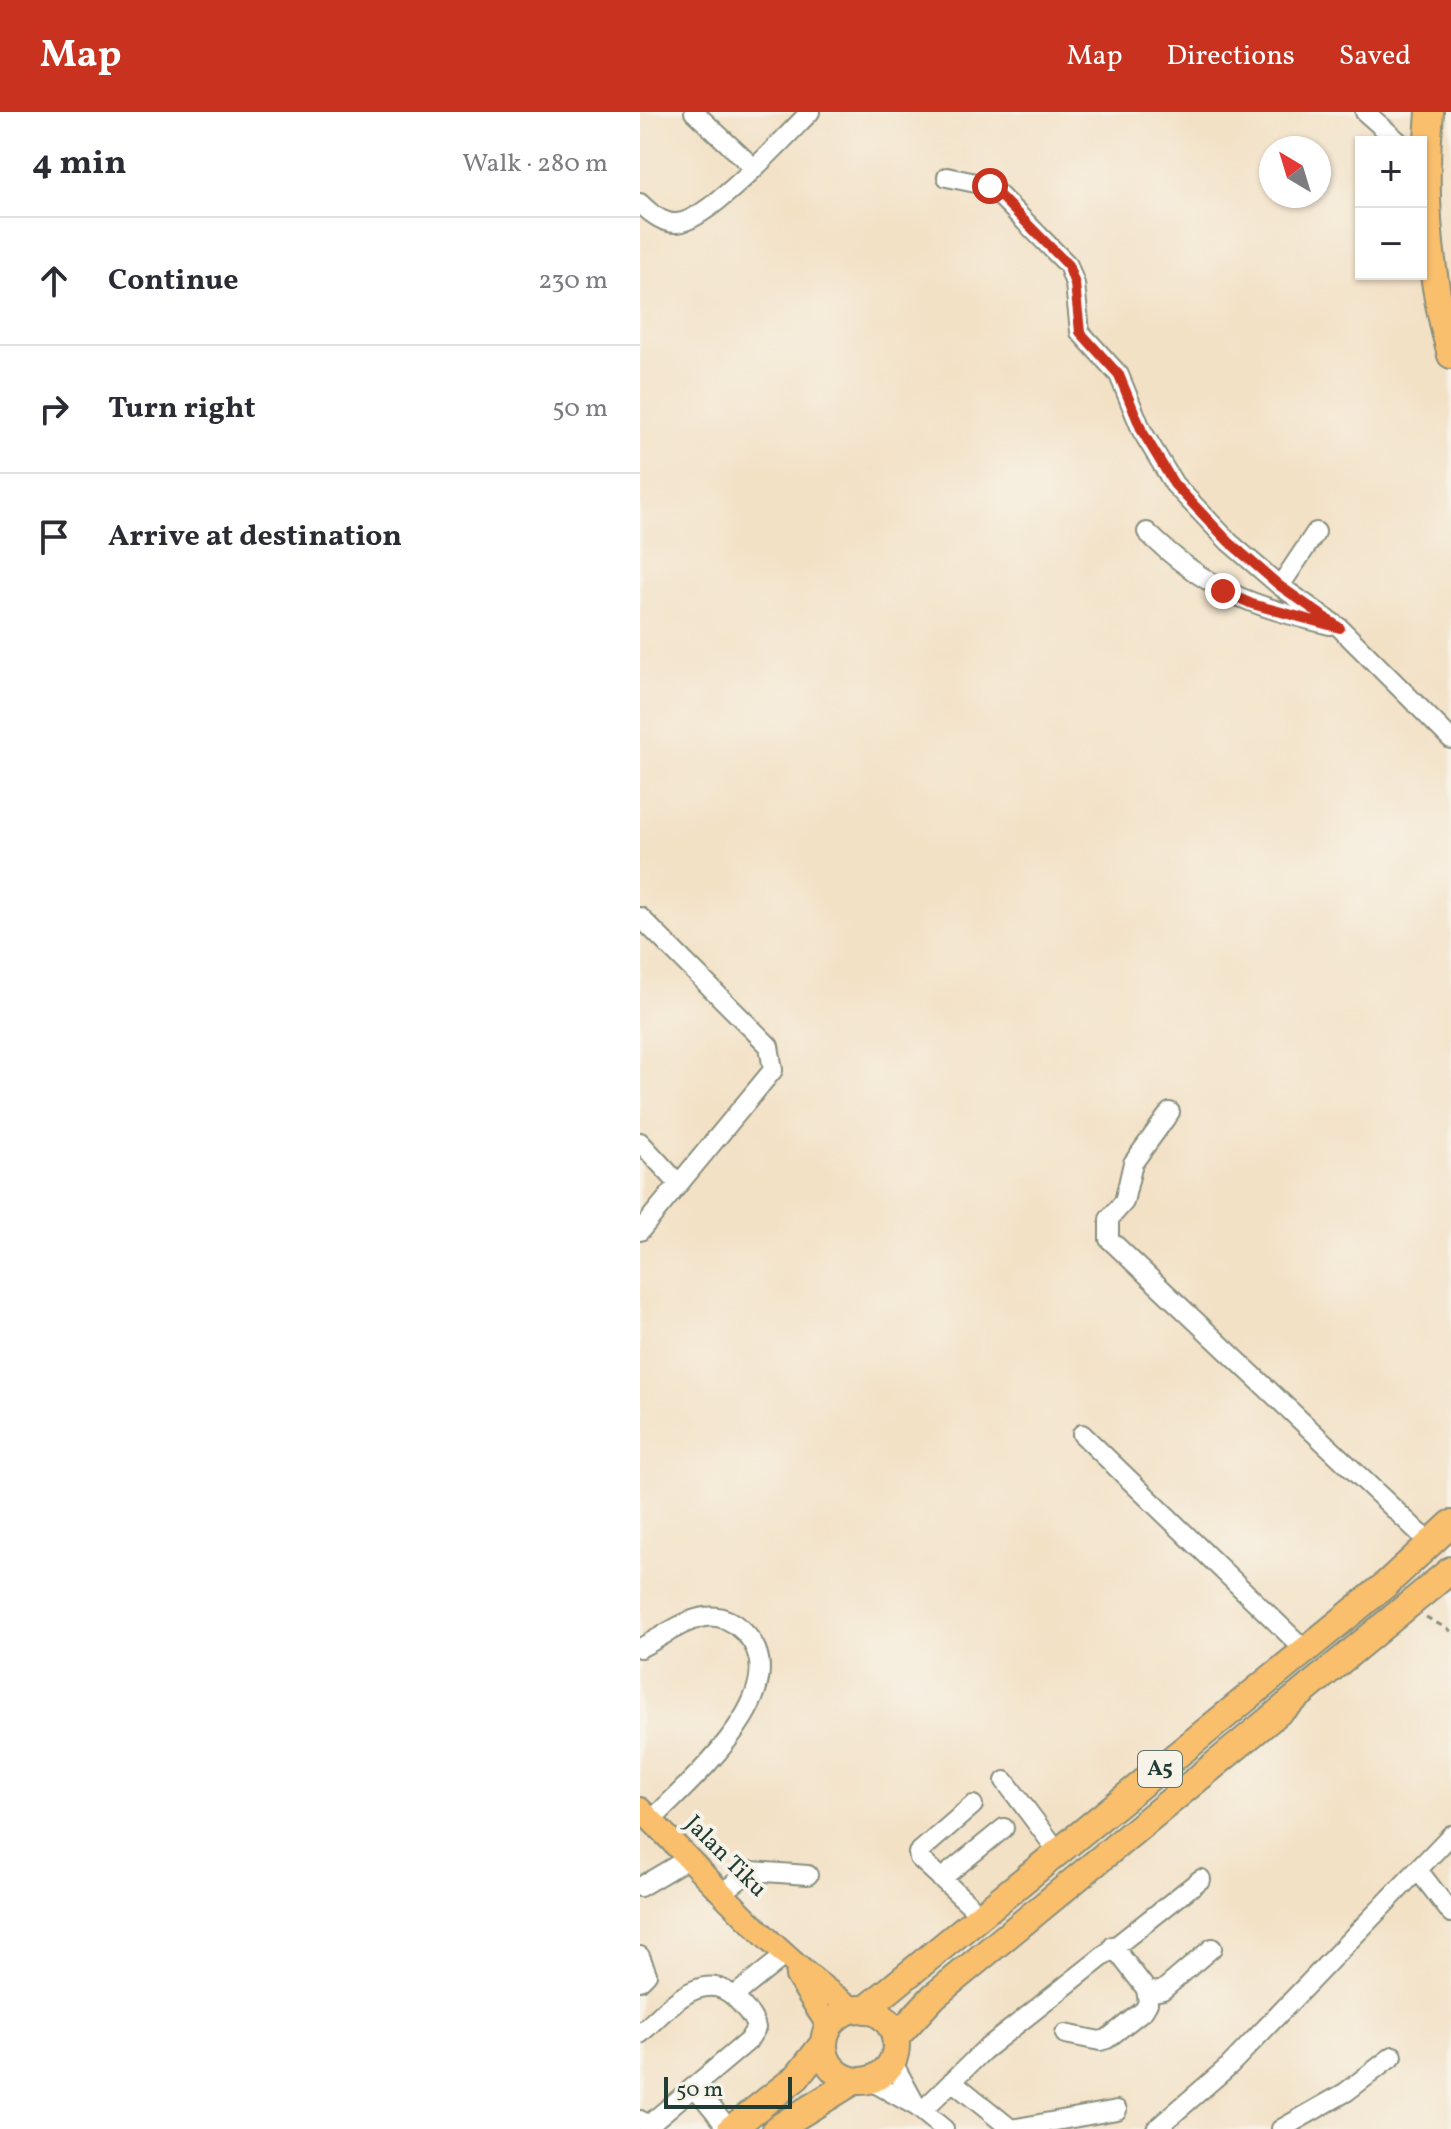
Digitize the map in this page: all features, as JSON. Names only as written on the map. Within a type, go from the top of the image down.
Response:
[{"type":"highway","points":[[1426,136],[1430,112]]},
{"type":"highway","points":[[1427,198],[1435,276],[1451,355]]},
{"type":"highway","name":"A5","points":[[730,2129],[797,2077],[836,2019],[860,2010],[982,1916],[1305,1650],[1451,1524]]},
{"type":"highway","name":"A5","points":[[776,2129],[862,2080],[886,2070],[894,2049],[934,1996],[1409,1608],[1451,1570]]},
{"type":"highway","points":[[860,2010],[884,2019],[894,2049]]},
{"type":"highway","points":[[826,2035],[825,2053],[835,2072],[862,2080]]},
{"type":"main road","name":"Jalan Tiku","points":[[646,1815],[779,1949],[828,1992],[860,2010]]},
{"type":"main road","name":"Jalan Tiku","points":[[779,1949],[826,2035]]},
{"type":"street","points":[[694,112],[754,168]]},
{"type":"street","points":[[640,203],[673,224],[688,222],[754,168],[810,112]]},
{"type":"street","points":[[1365,112],[1392,136]]},
{"type":"street","points":[[947,177],[990,186],[1059,253],[1072,273],[1080,332],[1119,375],[1156,458],[1197,509],[1280,586],[1340,628],[1451,739]]},
{"type":"street","points":[[1147,532],[1180,565],[1223,591],[1252,604],[1340,628]]},
{"type":"street","points":[[1280,586],[1316,532]]},
{"type":"street","points":[[640,917],[769,1046],[773,1070],[677,1182],[640,1231]]},
{"type":"street","points":[[1170,1112],[1133,1163],[1124,1202],[1109,1219],[1109,1239],[1430,1543]]},
{"type":"street","points":[[640,1142],[677,1182]]},
{"type":"street","points":[[1082,1434],[1305,1650]]},
{"type":"street","points":[[640,1648],[692,1618],[720,1616],[732,1620],[751,1638],[759,1654],[761,1671],[759,1689],[743,1719],[646,1815]]},
{"type":"street","points":[[1005,1781],[1059,1853]]},
{"type":"street","points":[[973,1805],[918,1853],[982,1916]]},
{"type":"street","points":[[941,1879],[1004,1828]]},
{"type":"street","points":[[1156,2129],[1229,2066],[1451,1835]]},
{"type":"street","points":[[640,1887],[689,1858]]},
{"type":"street","points":[[1418,1870],[1451,1913]]},
{"type":"street","points":[[723,1892],[751,1871],[808,1875]]},
{"type":"street","points":[[919,2109],[983,2051],[1201,1879]]},
{"type":"street","points":[[1065,2034],[1100,2041],[1107,2039],[1144,2010],[1148,2003],[1146,1989],[1113,1946]]},
{"type":"street","points":[[1146,1989],[1154,1992],[1163,1990],[1212,1948]]},
{"type":"street","points":[[734,1996],[779,1949]]},
{"type":"street","points":[[640,1956],[647,1974],[640,1981]]},
{"type":"street","points":[[640,2034],[686,1994],[701,1986],[726,1990],[734,1996],[755,2020],[756,2028],[748,2041],[652,2122],[647,2124],[640,2120]]},
{"type":"street","points":[[894,2049],[919,2109]]},
{"type":"street","points":[[1281,2129],[1346,2092],[1393,2056]]},
{"type":"street","points":[[862,2080],[919,2109],[944,2129]]},
{"type":"street","points":[[952,2081],[1011,2129],[1117,2110]]},
{"type":"street","points":[[695,2087],[730,2129]]},
{"type":"path","points":[[1409,1608],[1451,1631]]},
{"type":"route","points":[[990,186],[1030,223],[1068,265],[1075,284],[1075,312],[1080,332],[1119,375],[1142,431],[1174,484],[1229,542],[1280,586],[1340,628],[1252,604],[1223,591]]}]
